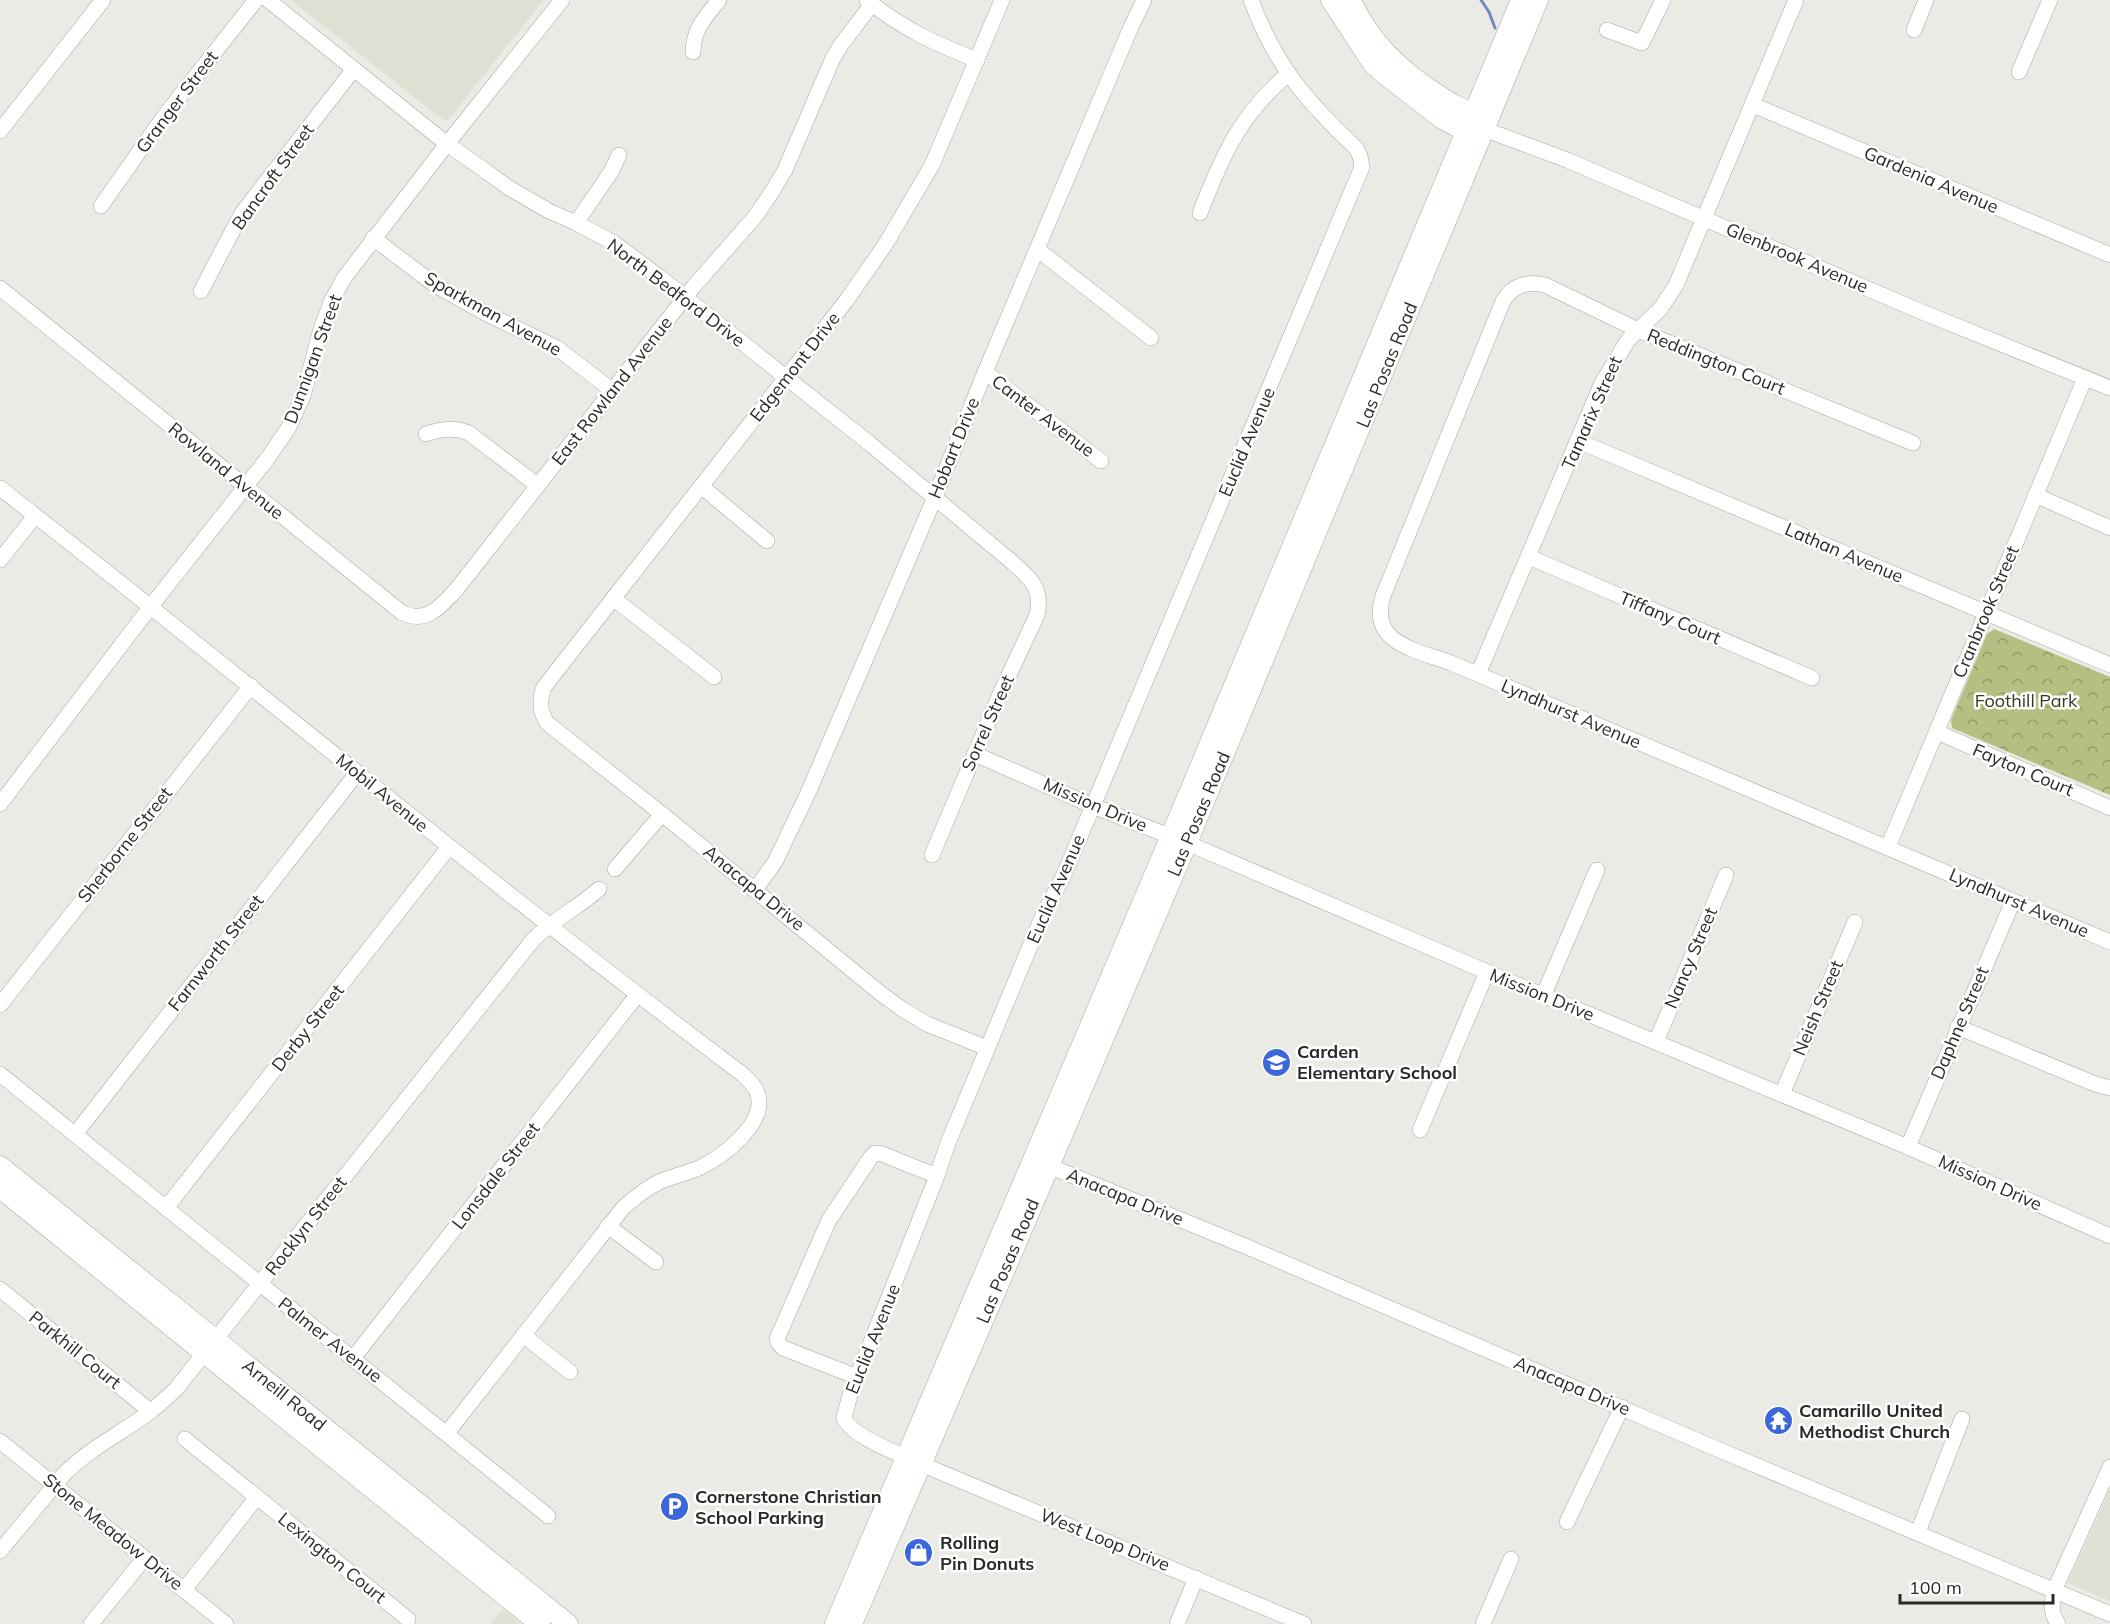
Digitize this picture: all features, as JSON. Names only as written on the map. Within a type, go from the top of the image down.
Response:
[{"type":"main road","points":[[1331,0],[1373,64],[1441,118],[1474,125]]},
{"type":"main road","points":[[1351,0],[1359,20],[1390,57],[1421,83],[1445,99],[1474,125]]},
{"type":"main road","name":"Las Posas Road","points":[[852,1624],[914,1461],[1179,840],[1474,125],[1521,0]]},
{"type":"main road","name":"Las Posas Road","points":[[1474,125],[1538,0]]},
{"type":"main road","name":"Arneill Road","points":[[0,1166],[540,1624]]},
{"type":"main road","name":"Arneill Road","points":[[0,1188],[211,1346],[567,1624]]},
{"type":"main road","name":"Las Posas Road","points":[[836,1624],[914,1461]]},
{"type":"street","points":[[0,130],[103,0]]},
{"type":"street","name":"Granger Street","points":[[101,206],[165,115],[256,0]]},
{"type":"street","name":"North Bedford Drive","points":[[268,0],[447,144],[509,188],[620,248],[686,297],[1012,562],[1031,580],[1036,590]]},
{"type":"street","name":"Dunnigan Street","points":[[0,804],[151,606],[268,458],[289,427],[303,396],[321,329],[332,300],[344,278],[373,238],[562,0]]},
{"type":"street","points":[[693,52],[698,27],[719,0]]},
{"type":"street","name":"Edgemont Drive","points":[[540,704],[544,687],[846,301],[885,245],[932,165],[1002,0]]},
{"type":"street","name":"Hobart Drive","points":[[755,890],[787,840],[1144,0]]},
{"type":"street","points":[[1200,213],[1224,155],[1240,126],[1259,101],[1288,74],[1262,29],[1251,0]]},
{"type":"street","points":[[1607,30],[1642,43],[1663,0]]},
{"type":"street","name":"Tamarix Street","points":[[1478,674],[1610,367],[1638,330],[1667,301],[1676,285],[1796,0]]},
{"type":"street","points":[[1914,30],[1926,0]]},
{"type":"street","points":[[2019,72],[2050,0]]},
{"type":"street","points":[[869,2],[918,36],[976,60]]},
{"type":"street","name":"East Rowland Avenue","points":[[456,590],[686,297],[770,195],[785,170],[833,58],[869,2]]},
{"type":"street","name":"Bancroft Street","points":[[201,291],[242,213],[354,69]]},
{"type":"street","name":"Euclid Avenue","points":[[914,1461],[866,1437],[845,1421],[844,1415],[857,1377],[987,1048],[1043,915],[1063,877],[1362,167],[1356,148],[1312,106],[1288,74]]},
{"type":"street","name":"Gardenia Avenue","points":[[1752,105],[2110,255]]},
{"type":"street","name":"Glenbrook Avenue","points":[[1474,125],[1567,160],[1922,312],[2110,388]]},
{"type":"street","points":[[576,223],[619,155]]},
{"type":"street","name":"Sparkman Avenue","points":[[373,238],[435,285],[485,313],[557,348],[613,391]]},
{"type":"street","points":[[1037,249],[1151,338]]},
{"type":"street","name":"Reddington Court","points":[[1521,285],[1535,283],[1545,285],[1638,330],[1913,443]]},
{"type":"street","name":"Lyndhurst Avenue","points":[[1521,285],[1512,290],[1503,301],[1383,596],[1379,612],[1383,628],[1391,638],[2110,942]]},
{"type":"street","name":"Rowland Avenue","points":[[0,288],[406,615],[416,617],[435,612],[456,590]]},
{"type":"street","name":"Canter Avenue","points":[[985,372],[1101,461]]},
{"type":"street","name":"Cranbrook Street","points":[[1888,847],[2085,378]]},
{"type":"street","points":[[426,434],[448,429],[460,429],[469,433],[537,485]]},
{"type":"street","name":"Lathan Avenue","points":[[1578,441],[2110,664]]},
{"type":"street","points":[[701,486],[767,541]]},
{"type":"street","name":"Mobil Avenue","points":[[0,488],[151,606],[449,847],[741,1074],[754,1087],[759,1100],[758,1112],[750,1127],[728,1149],[703,1166],[662,1181],[644,1191],[623,1208],[608,1226]]},
{"type":"street","points":[[2035,495],[2110,528]]},
{"type":"street","points":[[0,560],[35,516]]},
{"type":"street","name":"Tiffany Court","points":[[1529,557],[1812,678]]},
{"type":"street","name":"Sorrel Street","points":[[932,855],[1037,615],[1036,590]]},
{"type":"street","points":[[613,598],[714,677]]},
{"type":"street","name":"Sherborne Street","points":[[0,1005],[250,686]]},
{"type":"street","name":"Anacapa Drive","points":[[540,704],[547,723],[902,1009],[927,1024],[987,1048]]},
{"type":"street","name":"Fayton Court","points":[[1937,732],[2110,807]]},
{"type":"street","name":"Mission Drive","points":[[975,754],[1487,972],[1908,1147],[2110,1236]]},
{"type":"street","name":"Farnworth Street","points":[[76,1133],[357,773]]},
{"type":"street","points":[[615,869],[662,814]]},
{"type":"street","name":"Derby Street","points":[[166,1208],[449,847]]},
{"type":"street","points":[[1544,994],[1597,870]]},
{"type":"street","name":"Nancy Street","points":[[1656,1042],[1726,875]]},
{"type":"street","name":"Rocklyn Street","points":[[0,1551],[64,1474],[89,1452],[150,1412],[176,1389],[532,941],[549,925],[599,889]]},
{"type":"street","name":"Daphne Street","points":[[1908,1147],[2013,901]]},
{"type":"street","name":"Neish Street","points":[[1782,1094],[1855,922]]},
{"type":"street","points":[[1420,1130],[1487,972]]},
{"type":"street","name":"Lonsdale Street","points":[[354,1357],[638,994]]},
{"type":"street","points":[[1958,1027],[2095,1084],[2110,1088]]},
{"type":"street","name":"Palmer Avenue","points":[[0,1074],[354,1357],[548,1516]]},
{"type":"street","points":[[857,1377],[783,1348],[777,1339],[829,1220],[871,1157],[875,1154],[882,1154],[937,1176]]},
{"type":"street","name":"Anacapa Drive","points":[[1041,1162],[1245,1246],[1717,1449],[2110,1614]]},
{"type":"street","points":[[447,1433],[608,1226],[656,1262]]},
{"type":"street","name":"Parkhill Court","points":[[0,1289],[150,1412]]},
{"type":"street","points":[[523,1335],[570,1372]]},
{"type":"street","points":[[1567,1522],[1622,1407]]},
{"type":"street","points":[[1918,1532],[1962,1419]]},
{"type":"street","name":"Lexington Court","points":[[185,1439],[408,1619]]},
{"type":"street","name":"Stone Meadow Drive","points":[[0,1441],[226,1624]]},
{"type":"street","name":"West Loop Drive","points":[[914,1461],[1304,1624]]},
{"type":"street","points":[[2058,1624],[2051,1608],[2054,1591],[2110,1467]]},
{"type":"street","points":[[184,1590],[257,1497]]},
{"type":"street","points":[[91,1624],[144,1559]]},
{"type":"street","points":[[1483,1624],[1511,1559]]},
{"type":"street","points":[[1177,1624],[1196,1578]]},
{"type":"shaded area","points":[[291,0],[544,0],[445,121]]},
{"type":"shaded area","points":[[2110,1489],[2110,1601],[2068,1583]]},
{"type":"shaded area","points":[[503,1609],[521,1624],[491,1624]]},
{"type":"green space","name":"Foothill Park","points":[[1994,629],[2110,677],[2110,795],[1952,728],[1951,720],[1987,634]]},
{"type":"waterway","points":[[1481,0],[1495,28]]},
{"type":"place","name":"Carden Elementary School","points":[[1276,1062]]},
{"type":"place","name":"Camarillo United Methodist Church","points":[[1778,1421]]},
{"type":"place","name":"Cornerstone Christian School Parking","points":[[674,1507]]},
{"type":"place","name":"Rolling Pin Donuts","points":[[919,1553]]}]
